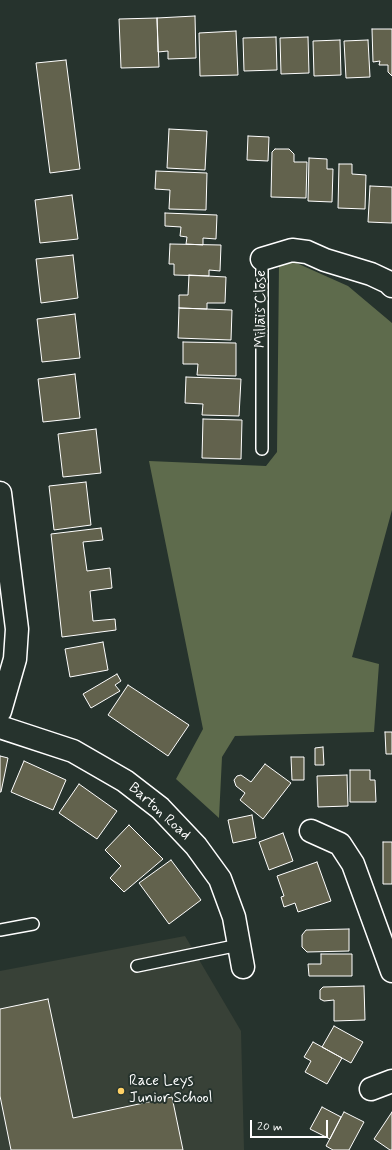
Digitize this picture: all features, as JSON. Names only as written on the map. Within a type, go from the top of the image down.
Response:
[{"type":"street","name":"Millais Close","points":[[262,260],[292,250],[307,252],[325,260],[372,274],[388,282],[392,286]]},
{"type":"street","points":[[0,493],[1,523],[17,629],[15,659],[0,710]]},
{"type":"street","name":"Barton Road","points":[[0,727],[73,751],[125,781],[160,808],[196,846],[220,879],[234,917],[243,967]]},
{"type":"street","points":[[311,831],[340,844],[353,864],[392,970]]},
{"type":"street","points":[[371,1089],[392,1081]]},
{"type":"lane","name":"Millais Close","points":[[262,260],[262,449]]},
{"type":"lane","points":[[0,930],[33,924]]},
{"type":"lane","points":[[137,966],[239,945]]},
{"type":"shaded area","name":"Race Leys Junior School","points":[[185,936],[241,1031],[244,1150],[0,1150],[0,971]]},
{"type":"green space","points":[[292,261],[348,286],[392,323],[392,510],[352,657],[379,664],[374,732],[235,736],[222,757],[219,818],[176,779],[203,729],[149,461],[266,466],[277,452],[279,264]]},
{"type":"building","points":[[195,16],[196,58],[168,59],[168,51],[158,52],[157,18]]},
{"type":"building","points":[[157,18],[159,67],[121,68],[119,19]]},
{"type":"building","points":[[372,29],[392,29],[392,76],[388,72],[388,65],[379,65],[380,61],[373,62]]},
{"type":"building","points":[[236,31],[238,75],[200,76],[199,33]]},
{"type":"building","points":[[276,37],[277,70],[244,71],[243,38]]},
{"type":"building","points":[[308,37],[309,73],[281,74],[280,38]]},
{"type":"building","points":[[340,40],[341,75],[314,76],[313,41]]},
{"type":"building","points":[[368,40],[370,77],[346,78],[344,41]]},
{"type":"building","points":[[66,60],[80,169],[50,173],[36,63]]},
{"type":"building","points":[[169,129],[207,131],[205,170],[167,168]]},
{"type":"building","points":[[248,136],[269,137],[268,161],[247,160]]},
{"type":"building","points":[[275,149],[289,149],[294,154],[294,162],[307,162],[306,198],[271,197],[272,152]]},
{"type":"building","points":[[309,158],[327,159],[327,169],[333,169],[332,202],[308,201]]},
{"type":"building","points":[[339,164],[352,164],[352,174],[366,175],[365,209],[338,208]]},
{"type":"building","points":[[156,171],[207,173],[206,210],[169,209],[170,190],[155,189]]},
{"type":"building","points":[[370,186],[392,187],[392,223],[368,222]]},
{"type":"building","points":[[72,195],[78,239],[40,243],[35,200]]},
{"type":"building","points":[[165,213],[217,215],[216,239],[203,238],[203,245],[186,244],[187,237],[180,236],[181,227],[165,226]]},
{"type":"building","points":[[170,244],[221,245],[220,271],[209,270],[209,276],[174,275],[174,264],[169,264]]},
{"type":"building","points":[[73,255],[78,298],[41,303],[36,259]]},
{"type":"building","points":[[189,275],[226,277],[225,303],[207,303],[207,309],[179,308],[179,295],[188,295]]},
{"type":"building","points":[[179,308],[232,310],[231,340],[178,338]]},
{"type":"building","points":[[75,314],[80,358],[42,362],[37,319]]},
{"type":"building","points":[[183,342],[236,343],[236,376],[197,375],[198,364],[183,364]]},
{"type":"building","points":[[75,374],[80,418],[43,422],[38,379]]},
{"type":"building","points":[[186,377],[241,379],[239,416],[202,415],[203,404],[185,403]]},
{"type":"building","points":[[203,419],[242,420],[241,459],[202,458]]},
{"type":"building","points":[[96,429],[101,473],[63,477],[58,434]]},
{"type":"building","points":[[86,482],[91,525],[54,530],[49,486]]},
{"type":"building","points":[[101,528],[103,540],[83,542],[87,571],[110,568],[112,588],[90,591],[93,621],[115,619],[116,630],[62,637],[51,534]]},
{"type":"building","points":[[103,642],[108,670],[70,677],[65,649]]},
{"type":"building","points":[[117,674],[121,681],[115,685],[120,691],[91,708],[83,694]]},
{"type":"building","points":[[128,685],[189,725],[168,756],[108,715]]},
{"type":"building","points":[[385,732],[392,732],[392,754],[386,754]]},
{"type":"building","points":[[323,747],[324,765],[315,765],[315,748]]},
{"type":"building","points":[[0,756],[8,758],[1,792],[0,792]]},
{"type":"building","points":[[291,757],[304,757],[304,780],[292,780]]},
{"type":"building","points":[[24,761],[66,780],[53,810],[11,792]]},
{"type":"building","points":[[265,764],[291,783],[263,819],[240,800],[245,793],[236,786],[234,780],[237,776],[241,775],[251,782]]},
{"type":"building","points":[[350,770],[370,770],[370,780],[375,780],[376,802],[350,802]]},
{"type":"building","points":[[347,775],[348,806],[318,807],[317,776]]},
{"type":"building","points":[[79,784],[117,811],[97,839],[59,813]]},
{"type":"building","points":[[252,815],[256,838],[233,843],[228,820]]},
{"type":"building","points":[[129,825],[163,859],[124,892],[110,878],[121,866],[105,850]]},
{"type":"building","points":[[283,833],[293,861],[269,870],[259,842]]},
{"type":"building","points":[[383,842],[392,842],[392,884],[383,884]]},
{"type":"building","points":[[171,860],[201,900],[169,924],[139,883]]},
{"type":"building","points":[[317,862],[331,901],[298,912],[295,903],[284,907],[281,897],[284,896],[277,876]]},
{"type":"building","points":[[349,929],[349,951],[307,952],[302,947],[302,935],[306,930]]},
{"type":"building","points":[[321,954],[352,954],[352,976],[309,976],[308,964],[321,964]]},
{"type":"building","points":[[364,986],[365,1020],[334,1021],[334,1000],[324,1001],[320,999],[320,990],[323,987]]},
{"type":"building","points":[[48,999],[73,1118],[172,1097],[183,1150],[11,1150],[0,1096],[0,1009]]},
{"type":"building","points":[[334,1026],[363,1042],[351,1063],[322,1047]]},
{"type":"building","points":[[313,1042],[342,1058],[327,1084],[305,1072],[311,1061],[304,1057]]},
{"type":"building","points":[[322,1107],[341,1117],[330,1139],[310,1129]]},
{"type":"building","points":[[344,1112],[364,1122],[349,1150],[333,1150],[326,1146]]},
{"type":"building","points":[[392,1112],[392,1150],[390,1150],[374,1139]]},
{"type":"place","name":"Race Leys Junior School","points":[[121,1091]]}]
